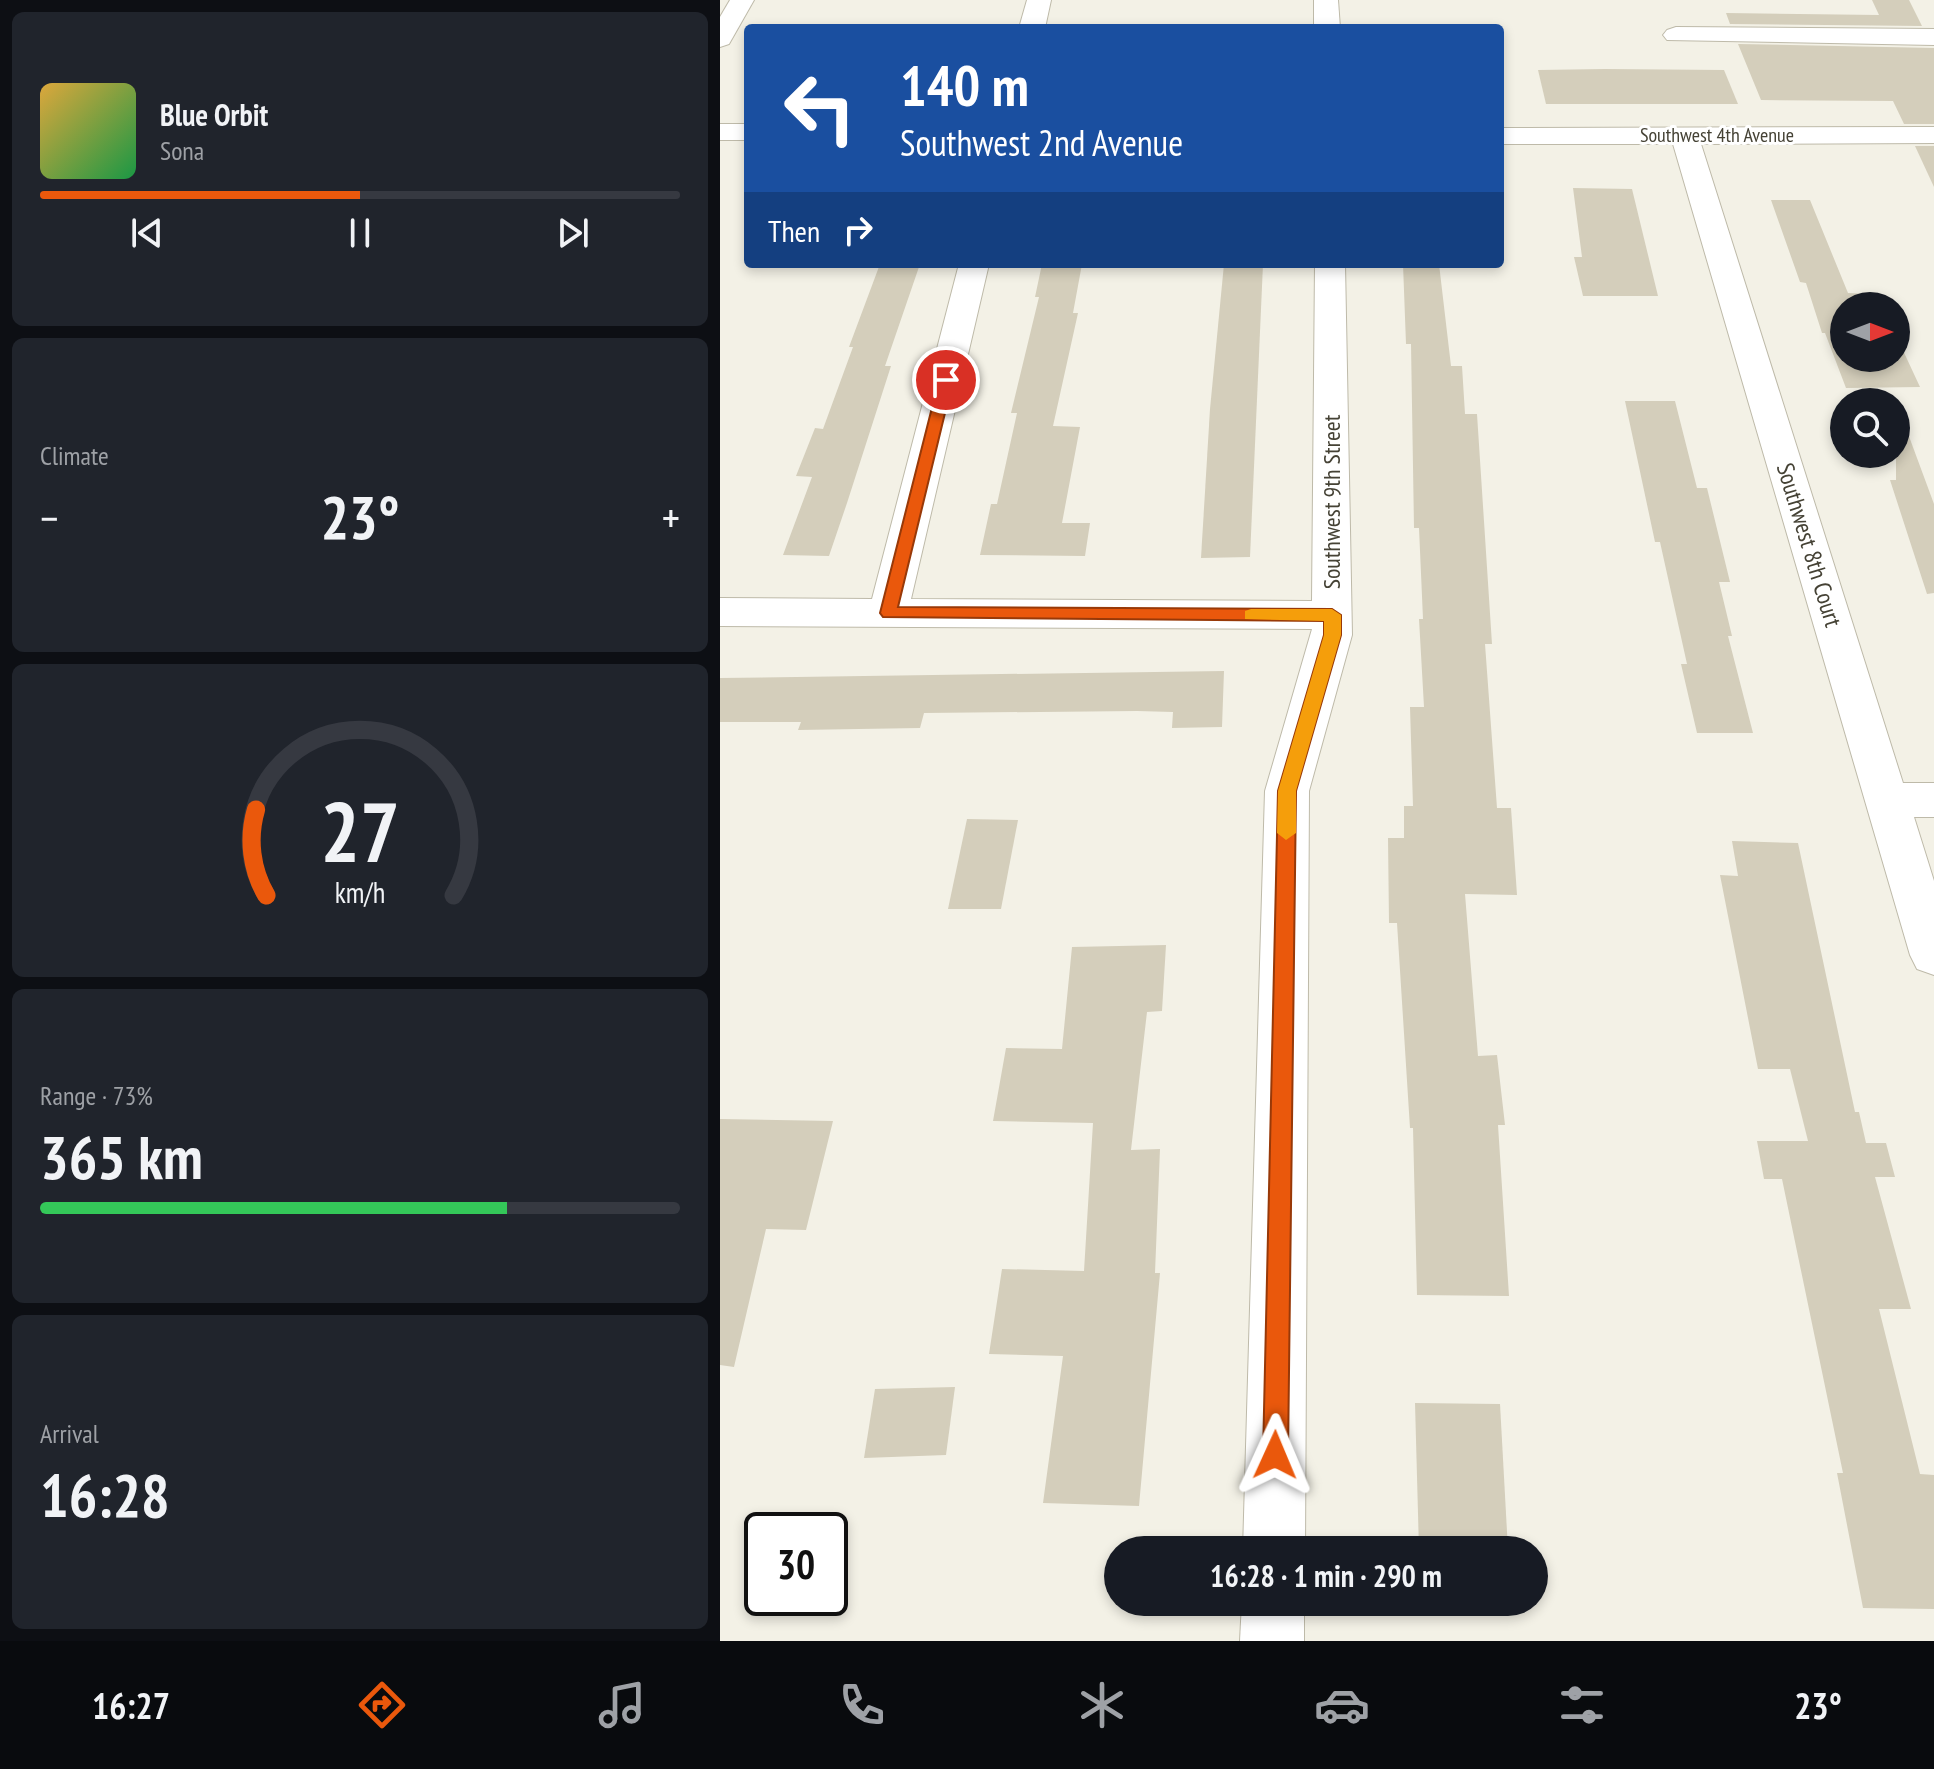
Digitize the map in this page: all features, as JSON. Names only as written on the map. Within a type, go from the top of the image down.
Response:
[{"type":"street","points":[[720,39],[742,0]]},
{"type":"street","points":[[1033,24],[1039,0]]},
{"type":"street","points":[[1326,0],[1327,24]]},
{"type":"street","points":[[1676,35],[1934,37]]},
{"type":"street","points":[[720,132],[744,132]]},
{"type":"street","name":"Southwest 8th Court","points":[[1684,135],[1934,955]]},
{"type":"street","name":"Southwest 4th Avenue","points":[[1504,136],[1934,135]]},
{"type":"street","points":[[888,613],[973,268]]},
{"type":"street","name":"Southwest 9th Street","points":[[1274,1536],[1287,791],[1332,635],[1330,268]]},
{"type":"street","points":[[720,612],[1332,615]]},
{"type":"street","points":[[1887,800],[1934,800]]},
{"type":"street","points":[[1272,1641],[1273,1616]]},
{"type":"building","points":[[1872,0],[1909,0],[1922,26],[1730,24],[1726,13],[1879,15]]},
{"type":"building","points":[[1738,44],[1934,48],[1934,124],[1904,124],[1893,101],[1761,100]]},
{"type":"building","points":[[1538,70],[1724,70],[1738,104],[1546,104]]},
{"type":"building","points":[[1915,146],[1934,146],[1934,187]]},
{"type":"building","points":[[1573,188],[1632,189],[1658,296],[1583,296],[1574,257],[1582,257]]},
{"type":"building","points":[[1771,200],[1810,200],[1848,292],[1830,292],[1830,346],[1825,333],[1822,333],[1806,283],[1800,282]]},
{"type":"building","points":[[879,268],[919,268],[885,366],[891,366],[829,556],[783,555],[812,477],[796,476],[815,428],[823,429],[853,347],[849,347]]},
{"type":"building","points":[[1041,268],[1081,268],[1073,313],[1078,313],[1053,426],[1080,427],[1062,523],[1090,523],[1085,556],[980,555],[991,504],[997,504],[1017,413],[1011,413],[1039,297],[1035,297]]},
{"type":"building","points":[[1224,268],[1263,268],[1250,557],[1201,558],[1210,409]]},
{"type":"building","points":[[1403,268],[1439,268],[1451,366],[1462,366],[1465,414],[1477,414],[1492,644],[1485,644],[1497,808],[1511,808],[1517,895],[1465,894],[1478,1056],[1497,1055],[1505,1125],[1498,1125],[1509,1296],[1417,1295],[1413,1128],[1410,1128],[1397,923],[1389,923],[1388,838],[1404,838],[1404,806],[1413,806],[1410,707],[1424,707],[1419,619],[1423,619],[1419,528],[1414,528],[1411,344],[1406,344]]},
{"type":"building","points":[[1910,366],[1920,387],[1846,388],[1840,372],[1910,372]]},
{"type":"building","points":[[1625,401],[1675,401],[1697,488],[1707,488],[1730,582],[1719,582],[1732,636],[1728,636],[1753,733],[1697,733],[1681,664],[1687,664],[1660,542],[1655,542]]},
{"type":"building","points":[[1910,439],[1934,504],[1934,593],[1927,594],[1890,480],[1896,480],[1896,468],[1910,468]]},
{"type":"building","points":[[1224,671],[1222,727],[1172,728],[1173,712],[1137,711],[924,713],[920,728],[798,730],[801,722],[720,722],[720,678]]},
{"type":"building","points":[[967,819],[1018,820],[1001,909],[948,909]]},
{"type":"building","points":[[1732,841],[1798,843],[1855,1112],[1859,1112],[1866,1143],[1886,1143],[1895,1177],[1875,1177],[1911,1309],[1879,1309],[1920,1474],[1934,1475],[1934,1609],[1863,1608],[1837,1473],[1843,1473],[1782,1179],[1764,1179],[1757,1141],[1808,1141],[1790,1069],[1758,1069],[1720,875],[1738,876]]},
{"type":"building","points":[[1166,945],[1162,1011],[1147,1012],[1131,1150],[1160,1149],[1155,1273],[1160,1273],[1139,1506],[1043,1503],[1063,1356],[989,1354],[1002,1269],[1084,1271],[1093,1123],[993,1121],[1006,1048],[1062,1049],[1072,947]]},
{"type":"building","points":[[720,1119],[833,1121],[806,1230],[766,1229],[734,1367],[720,1365]]},
{"type":"building","points":[[955,1387],[946,1455],[864,1458],[875,1389]]},
{"type":"building","points":[[1415,1403],[1500,1404],[1507,1536],[1419,1536]]},
{"type":"slow traffic","points":[[1251,615],[1332,615],[1332,635],[1287,791],[1286,833]]},
{"type":"route","points":[[946,380],[888,613],[1332,615],[1332,635],[1287,791],[1275,1455]]}]
